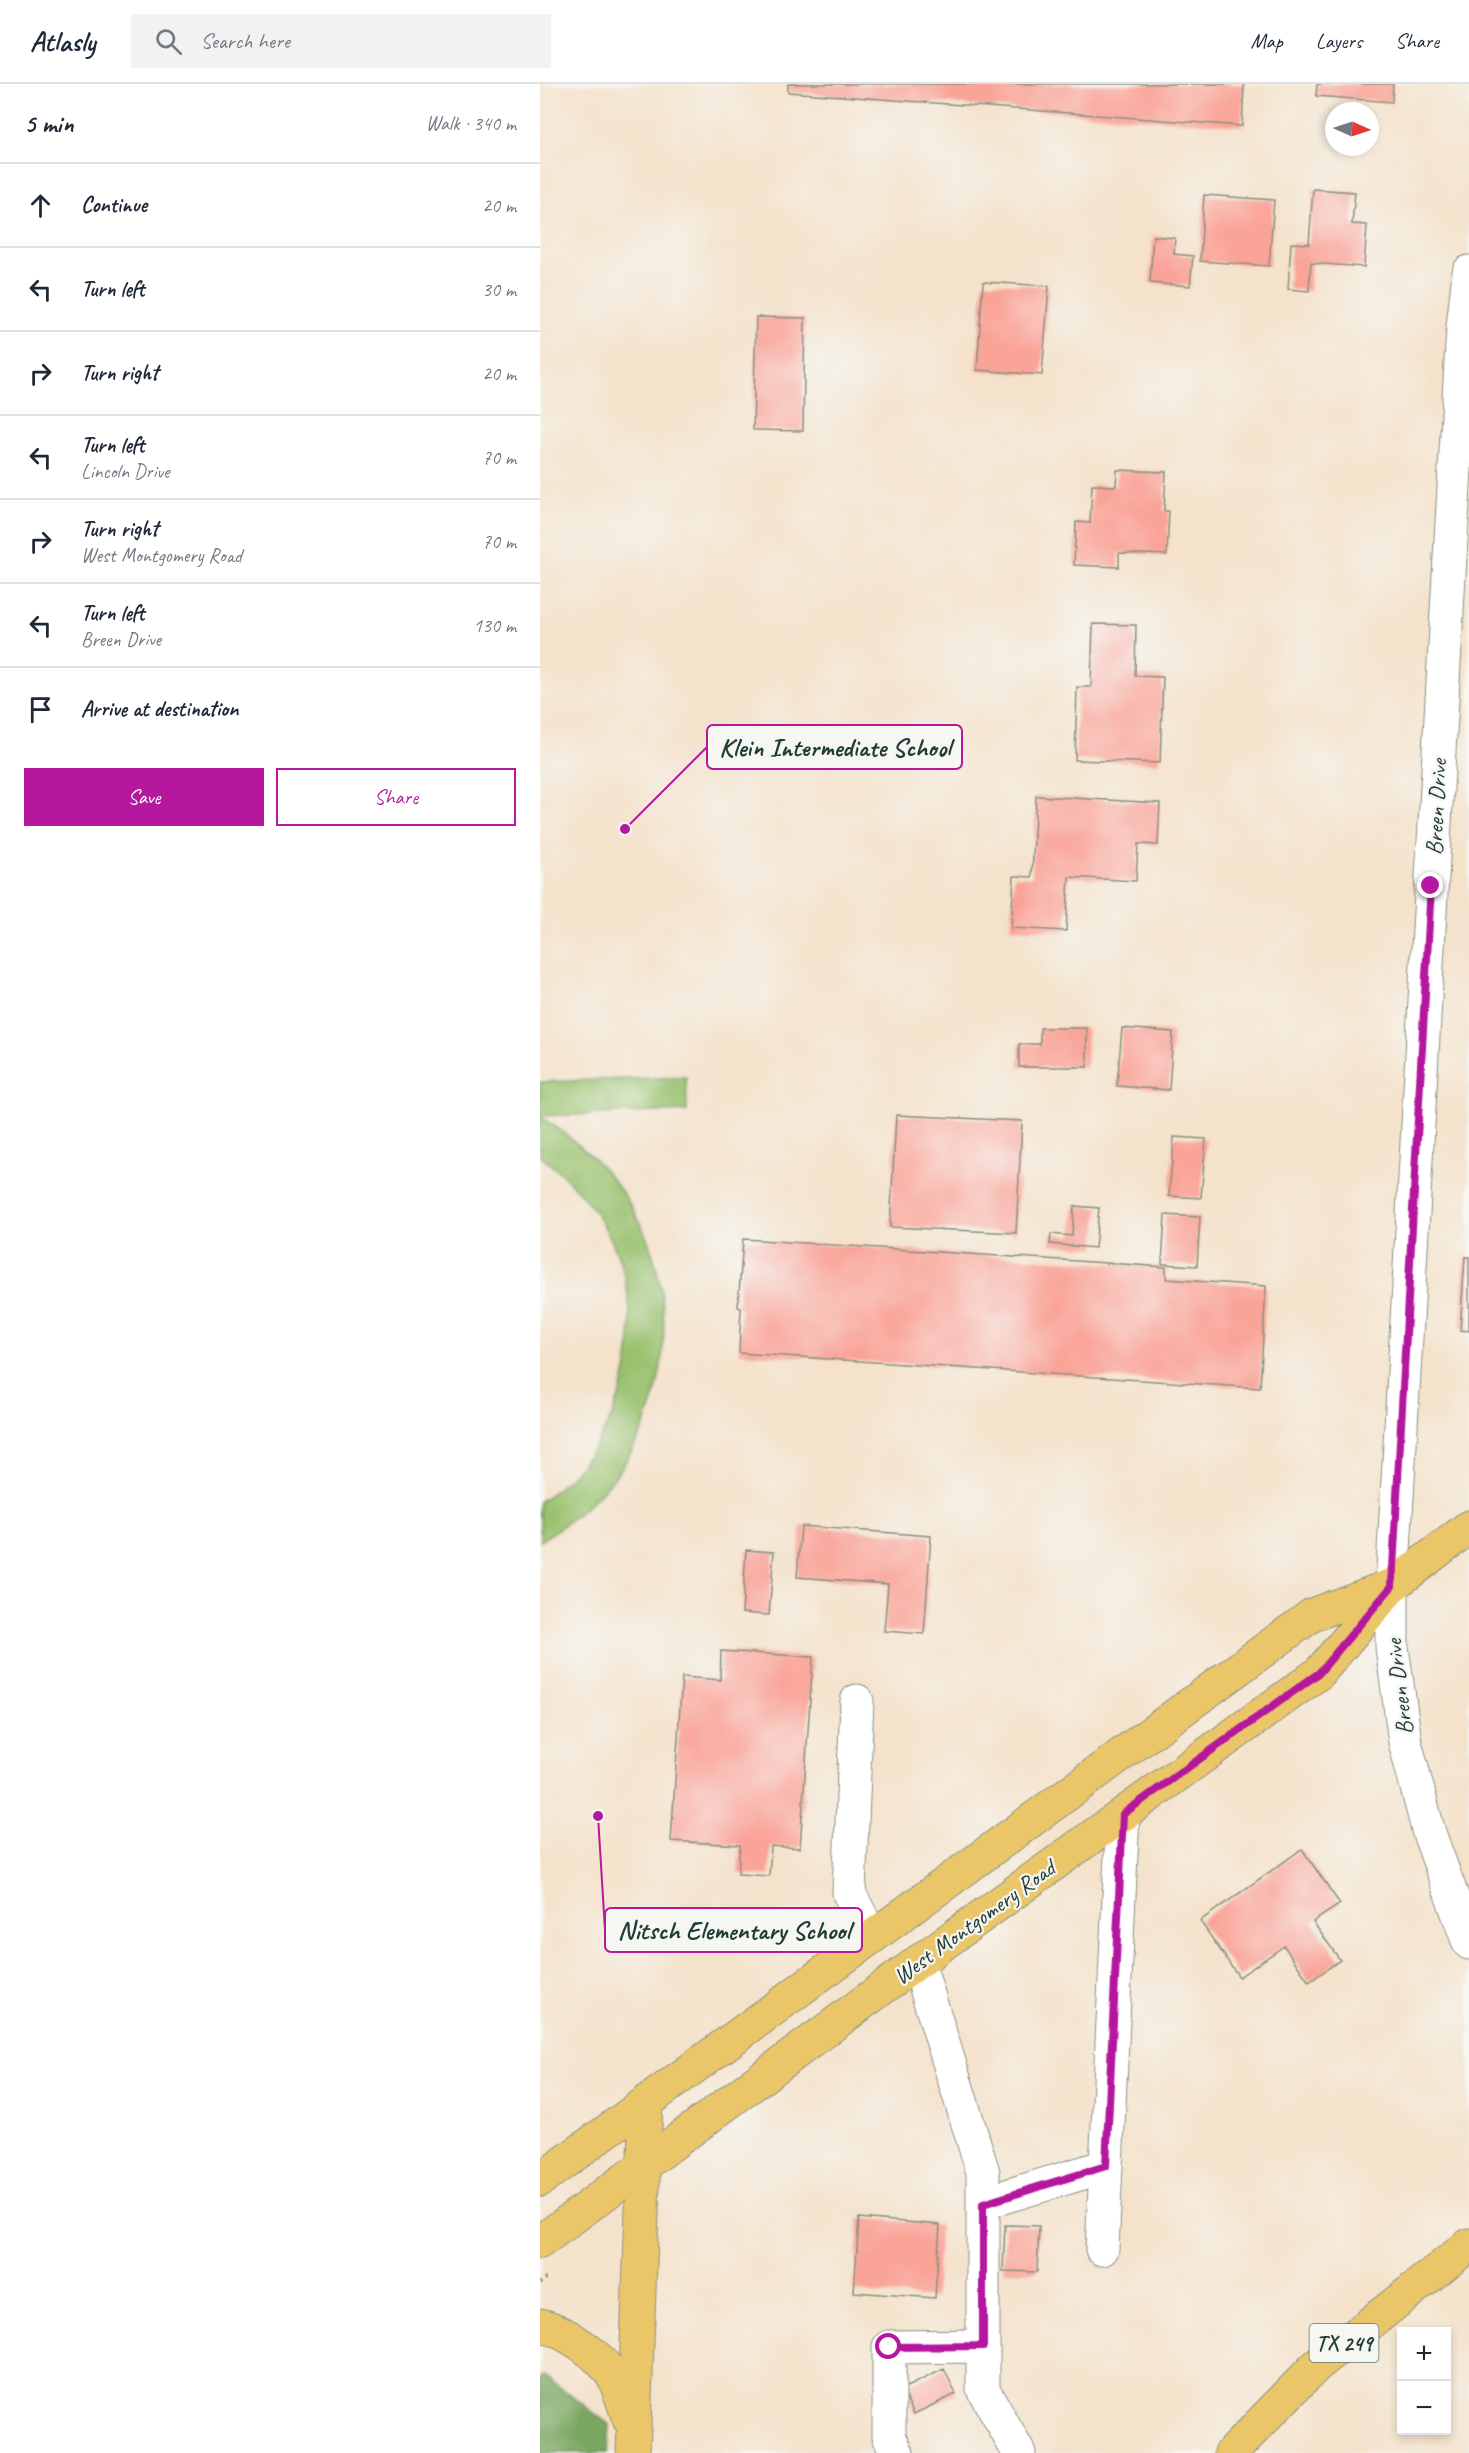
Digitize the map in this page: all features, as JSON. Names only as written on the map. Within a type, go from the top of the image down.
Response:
[{"type":"main road","name":"West Montgomery Road","points":[[540,2242],[918,1962],[1319,1673],[1392,1586],[1469,1527]]},
{"type":"main road","name":"West Montgomery Road","points":[[540,2180],[1312,1615],[1392,1586]]},
{"type":"main road","points":[[634,2443],[646,2102]]},
{"type":"main road","name":"TX 249","points":[[1231,2453],[1316,2366],[1469,2245]]},
{"type":"main road","points":[[540,2325],[586,2347],[614,2376],[634,2443]]},
{"type":"street","name":"Breen Drive","points":[[1469,272],[1462,339],[1392,1586],[1392,1647],[1405,1742],[1429,1833],[1469,1943]]},
{"type":"street","points":[[857,1701],[849,1893],[872,1938]]},
{"type":"street","points":[[1102,2249],[1123,1814]]},
{"type":"street","points":[[918,1962],[983,2172],[983,2389],[1019,2453]]},
{"type":"street","points":[[983,2204],[1106,2166]]},
{"type":"street","points":[[897,2453],[889,2436],[889,2347],[983,2346]]},
{"type":"green space","points":[[686,1077],[687,1111],[540,1116],[540,1082]]},
{"type":"green space","points":[[540,1117],[569,1137],[596,1161],[612,1179],[634,1211],[650,1245],[660,1282],[664,1320],[662,1358],[655,1396],[642,1432],[623,1465],[606,1487],[564,1525],[540,1541],[540,1501],[570,1477],[595,1447],[613,1413],[625,1376],[630,1338],[629,1299],[620,1261],[604,1226],[590,1206],[559,1171],[540,1156]]},
{"type":"green space","points":[[545,2376],[610,2425],[608,2453],[540,2453],[540,2378]]},
{"type":"building","points":[[788,84],[1244,84],[1242,126],[788,92]]},
{"type":"building","points":[[1317,84],[1393,84],[1392,102],[1316,96]]},
{"type":"building","points":[[1313,189],[1355,192],[1352,224],[1367,225],[1364,267],[1311,263],[1309,291],[1288,289],[1291,243],[1309,244]]},
{"type":"building","points":[[1204,195],[1274,200],[1269,266],[1200,261]]},
{"type":"building","points":[[1153,236],[1175,238],[1174,254],[1193,256],[1190,286],[1150,283]]},
{"type":"building","points":[[983,282],[1049,286],[1042,375],[977,370]]},
{"type":"building","points":[[756,317],[805,318],[803,431],[753,430]]},
{"type":"building","points":[[1117,470],[1166,472],[1164,511],[1169,511],[1167,555],[1119,553],[1119,567],[1074,565],[1076,522],[1090,523],[1092,485],[1116,486]]},
{"type":"building","points":[[1093,624],[1136,625],[1135,676],[1163,677],[1160,763],[1075,760],[1077,687],[1091,687]]},
{"type":"building","points":[[1036,796],[1160,803],[1158,845],[1138,844],[1136,881],[1069,877],[1066,931],[1011,928],[1014,876],[1032,877]]},
{"type":"building","points":[[1040,1028],[1087,1028],[1087,1067],[1019,1067],[1019,1044],[1040,1044]]},
{"type":"building","points":[[1122,1028],[1173,1032],[1169,1090],[1117,1086]]},
{"type":"building","points":[[896,1115],[1022,1121],[1016,1233],[890,1227]]},
{"type":"building","points":[[1174,1137],[1206,1139],[1201,1198],[1169,1196]]},
{"type":"building","points":[[1074,1206],[1099,1208],[1095,1248],[1050,1244],[1051,1234],[1072,1236]]},
{"type":"building","points":[[1165,1215],[1200,1217],[1197,1266],[1162,1264]]},
{"type":"building","points":[[743,1239],[1166,1267],[1166,1279],[1266,1286],[1260,1388],[739,1353],[741,1308],[738,1307]]},
{"type":"building","points":[[1465,1257],[1469,1257],[1469,1331],[1460,1330]]},
{"type":"building","points":[[801,1526],[931,1536],[924,1634],[884,1631],[888,1584],[797,1577]]},
{"type":"building","points":[[746,1550],[774,1552],[769,1615],[742,1613]]},
{"type":"building","points":[[721,1651],[813,1657],[800,1848],[771,1846],[769,1876],[738,1874],[740,1845],[671,1841],[682,1677],[720,1680]]},
{"type":"building","points":[[1302,1849],[1340,1904],[1313,1922],[1340,1960],[1309,1982],[1284,1946],[1239,1977],[1200,1921]]},
{"type":"building","points":[[859,2218],[940,2225],[935,2298],[854,2292]]},
{"type":"building","points":[[1005,2225],[1039,2226],[1037,2272],[1003,2271]]},
{"type":"building","points":[[944,2369],[956,2394],[914,2414],[902,2389]]},
{"type":"place","name":"Klein Intermediate School","points":[[625,829]]},
{"type":"place","name":"Nitsch Elementary School","points":[[598,1816]]},
{"type":"route","points":[[889,2347],[983,2346],[983,2204],[1106,2166],[1123,1814],[1319,1673],[1392,1586],[1431,886]]}]
